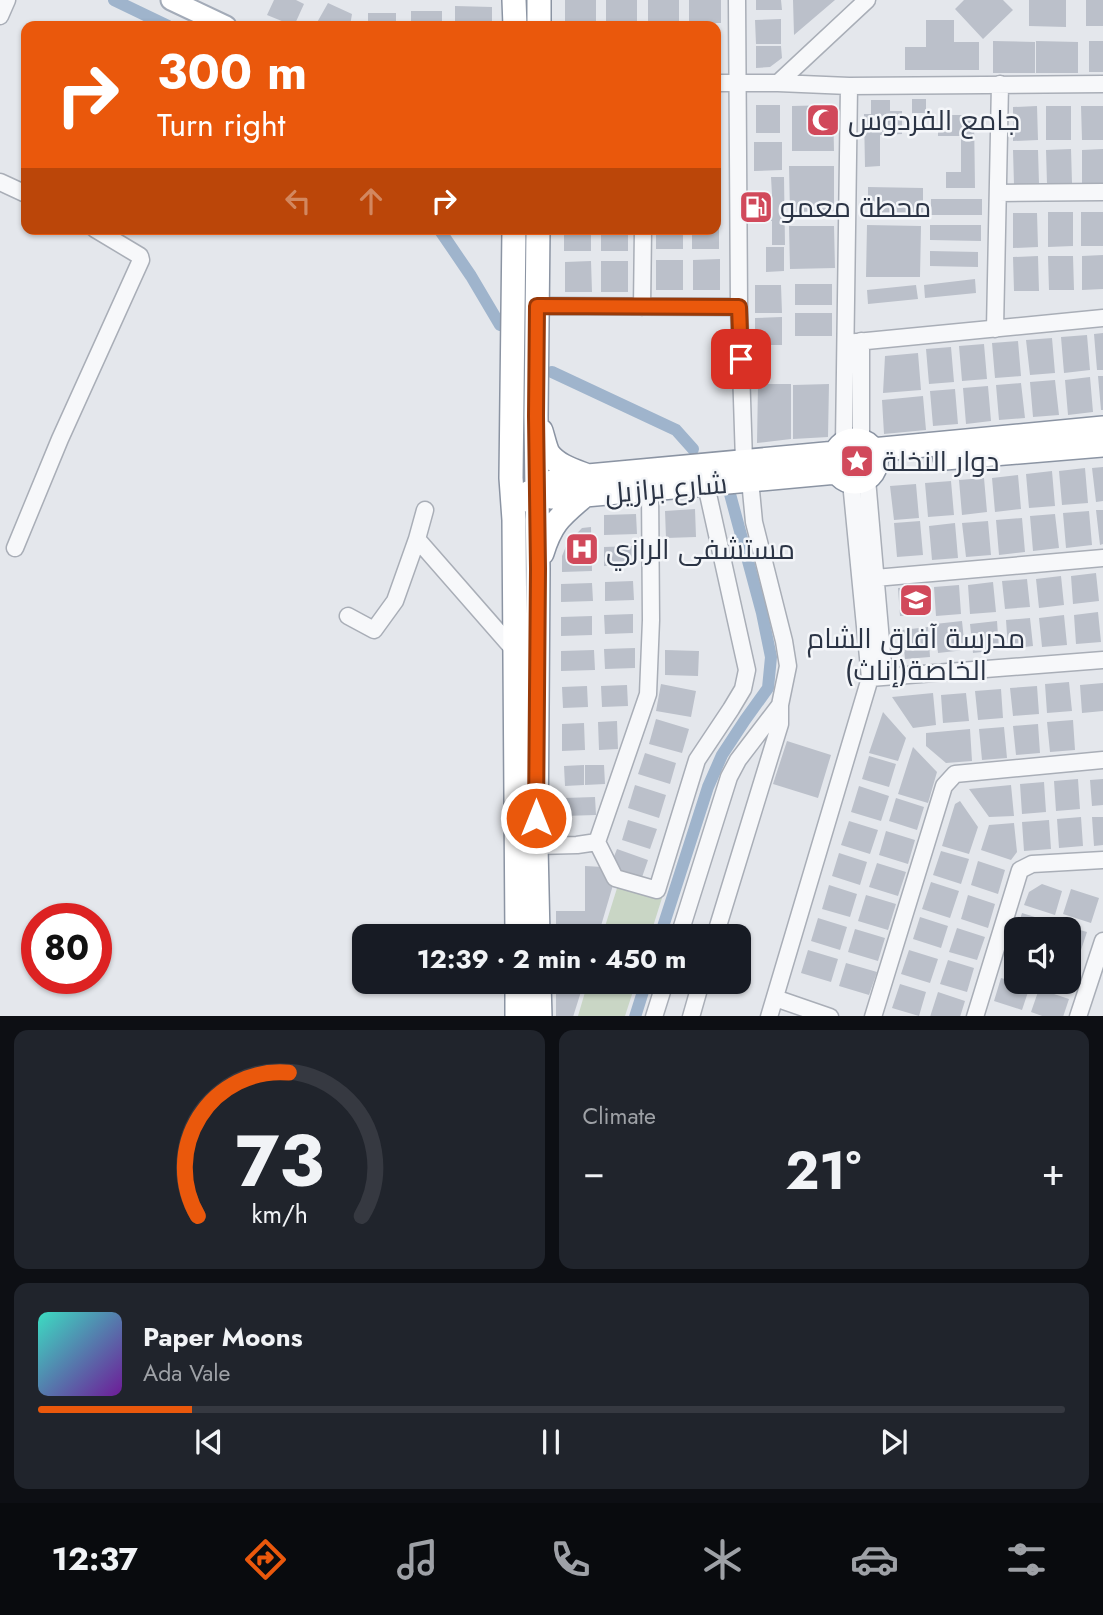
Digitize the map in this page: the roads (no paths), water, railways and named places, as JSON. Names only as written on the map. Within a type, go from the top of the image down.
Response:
[{"type":"highway","points":[[514,0],[514,21]]},
{"type":"highway","points":[[539,0],[539,21]]},
{"type":"highway","points":[[514,235],[511,478],[514,520],[517,924]]},
{"type":"highway","points":[[538,235],[538,924]]},
{"type":"highway","name":"شارع برازيل","points":[[536,416],[548,452],[587,486],[650,489],[706,485],[747,470]]},
{"type":"highway","name":"شارع برازيل","points":[[856,461],[1103,428]]},
{"type":"highway","name":"شارع برازيل","points":[[538,569],[548,534],[557,519],[587,486],[856,461],[1103,445]]},
{"type":"highway","points":[[511,478],[524,491],[536,494]]},
{"type":"highway","points":[[514,520],[524,502],[552,482],[587,486]]},
{"type":"highway","points":[[517,994],[517,1016]]},
{"type":"highway","points":[[539,994],[540,1016]]},
{"type":"main road","points":[[171,0],[215,21]]},
{"type":"street","points":[[0,16],[7,0]]},
{"type":"street","points":[[719,924],[780,724],[780,705],[788,666],[754,522],[747,470],[739,307],[737,0]]},
{"type":"street","points":[[778,83],[867,0]]},
{"type":"street","points":[[721,83],[849,86],[1103,83]]},
{"type":"street","points":[[995,329],[1000,84]]},
{"type":"street","points":[[849,86],[856,461],[877,677]]},
{"type":"street","points":[[0,182],[21,192]]},
{"type":"street","points":[[998,193],[1103,192]]},
{"type":"street","points":[[15,548],[60,439],[141,260],[140,256],[104,235]]},
{"type":"street","points":[[642,307],[643,235]]},
{"type":"street","points":[[537,306],[739,307]]},
{"type":"street","points":[[854,342],[1103,318]]},
{"type":"street","points":[[769,1016],[877,677],[875,578],[856,461]]},
{"type":"street","points":[[650,489],[652,620],[648,694],[597,842],[614,878],[657,890],[697,760],[743,689],[747,670],[706,485]]},
{"type":"street","points":[[348,616],[374,630],[395,601],[425,510]]},
{"type":"street","points":[[417,539],[515,651]]},
{"type":"street","points":[[875,578],[1103,558]]},
{"type":"street","points":[[877,677],[1103,660]]},
{"type":"street","points":[[683,924],[729,777],[738,760],[780,705]]},
{"type":"street","points":[[873,1016],[944,786],[955,774],[1103,760]]},
{"type":"street","points":[[536,846],[597,842]]},
{"type":"street","points":[[975,1016],[1020,870],[1032,864],[1103,860]]},
{"type":"street","points":[[1078,1016],[1103,941]]},
{"type":"street","points":[[654,1016],[661,994]]},
{"type":"street","points":[[691,1016],[698,994]]},
{"type":"street","points":[[775,999],[827,1016]]},
{"type":"waterway","points":[[114,0],[158,21]]},
{"type":"waterway","points":[[443,235],[500,325]]},
{"type":"waterway","points":[[552,372],[676,430],[693,449]]},
{"type":"waterway","points":[[664,924],[708,787],[722,755],[768,688],[771,657],[730,494]]},
{"type":"waterway","points":[[635,1016],[642,994]]},
{"type":"place","name":"جامع الفردوس","points":[[823,120]]},
{"type":"place","name":"محطة معمو","points":[[756,207]]},
{"type":"place","name":"دوار النخلة","points":[[857,461]]},
{"type":"place","name":"مستشفى الرازي","points":[[582,549]]},
{"type":"place","name":"مدرسة آفاق الشام الخاصة(إناث)","points":[[916,600]]}]
